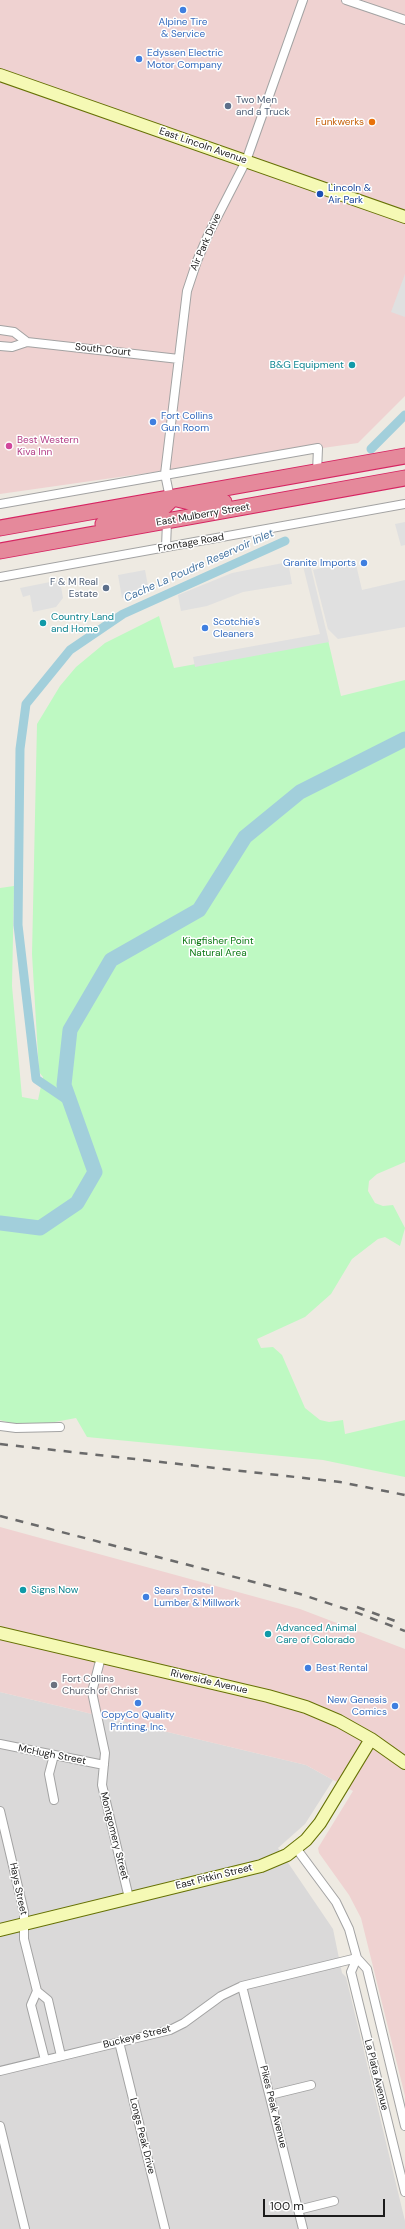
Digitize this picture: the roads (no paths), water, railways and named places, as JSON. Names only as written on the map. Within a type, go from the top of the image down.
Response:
[{"type":"highway","points":[[0,528],[405,456]]},
{"type":"highway","points":[[170,498],[207,504],[345,481],[405,476]]},
{"type":"highway","name":"East Mulberry Street","points":[[0,551],[167,522],[405,476]]},
{"type":"highway","points":[[49,542],[104,524],[161,510],[167,506],[170,498]]},
{"type":"street","name":"Air Park Drive","points":[[170,498],[165,474],[186,298],[197,260],[246,161],[303,0]]},
{"type":"street","points":[[346,0],[405,20]]},
{"type":"street","name":"East Lincoln Avenue","points":[[0,75],[405,217]]},
{"type":"street","name":"South Court","points":[[0,330],[14,332],[27,342]]},
{"type":"street","name":"South Court","points":[[0,346],[12,347],[27,342],[179,359]]},
{"type":"street","points":[[0,504],[318,448],[317,472]]},
{"type":"street","name":"Frontage Road","points":[[0,577],[405,504]]},
{"type":"street","points":[[166,547],[167,522]]},
{"type":"street","points":[[0,1426],[16,1428],[60,1427]]},
{"type":"street","name":"Riverside Avenue","points":[[0,1633],[294,1703],[340,1721],[371,1739],[405,1763]]},
{"type":"street","name":"Montgomery Street","points":[[100,1657],[92,1692],[92,1700],[105,1753],[102,1785],[129,1898]]},
{"type":"street","name":"East Pitkin Street","points":[[0,1930],[261,1866],[287,1855],[296,1848],[320,1823],[371,1739]]},
{"type":"street","name":"McHugh Street","points":[[0,1744],[104,1765]]},
{"type":"street","points":[[54,1755],[49,1774],[54,1800]]},
{"type":"street","name":"Hays Street","points":[[0,1810],[24,1912],[24,1939],[37,1991],[48,2000],[61,2056]]},
{"type":"street","name":"La Plata Avenue","points":[[296,1848],[336,1902],[349,1929],[357,1958],[367,1969],[405,2126]]},
{"type":"street","name":"La Plata Avenue","points":[[357,1958],[351,1972],[405,2192]]},
{"type":"street","name":"Buckeye Street","points":[[0,2071],[170,2030],[184,2023],[221,1996],[242,1986],[357,1958]]},
{"type":"street","name":"Pikes Peak Avenue","points":[[242,1986],[302,2229]]},
{"type":"street","name":"Hays Street","points":[[37,1991],[31,2005],[45,2060]]},
{"type":"street","name":"Longs Peak Drive","points":[[119,2042],[165,2229]]},
{"type":"street","points":[[270,2095],[311,2085]]},
{"type":"street","points":[[0,2126],[25,2229]]},
{"type":"street","points":[[298,2210],[334,2201]]},
{"type":"waterway","name":"Cache La Poudre Reservoir Inlet","points":[[371,449],[405,415]]},
{"type":"waterway","name":"Cache La Poudre Reservoir Inlet","points":[[70,1102],[36,1079],[18,925],[20,749],[26,704],[70,650],[123,614],[285,541]]},
{"type":"waterway","points":[[0,1223],[40,1228],[77,1203],[95,1172],[64,1085],[70,1030],[111,960],[199,910],[245,837],[300,792],[405,739]]},
{"type":"railway","points":[[0,1444],[340,1482],[405,1495]]},
{"type":"railway","points":[[0,1516],[300,1594],[355,1612],[405,1631]]},
{"type":"railway","points":[[357,1607],[398,1622]]},
{"type":"place","name":"Alpine Tire & Service","points":[[183,10]]},
{"type":"place","name":"Edyssen Electric Motor Company","points":[[139,59]]},
{"type":"place","name":"Two Men and a Truck","points":[[228,106]]},
{"type":"place","name":"Funkwerks","points":[[372,122]]},
{"type":"place","name":"Lincoln & Air Park","points":[[320,194]]},
{"type":"place","name":"B&G Equipment","points":[[352,365]]},
{"type":"place","name":"Fort Collins Gun Room","points":[[153,422]]},
{"type":"place","name":"Best Western Kiva Inn","points":[[9,446]]},
{"type":"place","name":"Granite Imports","points":[[364,563]]},
{"type":"place","name":"F & M Real Estate","points":[[106,588]]},
{"type":"place","name":"Country Land and Home","points":[[43,623]]},
{"type":"place","name":"Scotchie's Cleaners","points":[[205,628]]},
{"type":"place","name":"Signs Now","points":[[23,1590]]},
{"type":"place","name":"Sears Trostel Lumber & Millwork","points":[[146,1597]]},
{"type":"place","name":"Advanced Animal Care of Colorado","points":[[268,1634]]},
{"type":"place","name":"Best Rental","points":[[308,1668]]},
{"type":"place","name":"Fort Collins Church of Christ","points":[[54,1685]]},
{"type":"place","name":"CopyCo Quality Printing, Inc.","points":[[138,1703]]},
{"type":"place","name":"New Genesis Comics","points":[[395,1706]]},
{"type":"park label","name":"Kingfisher Point Natural Area","points":[[218,946]]}]
